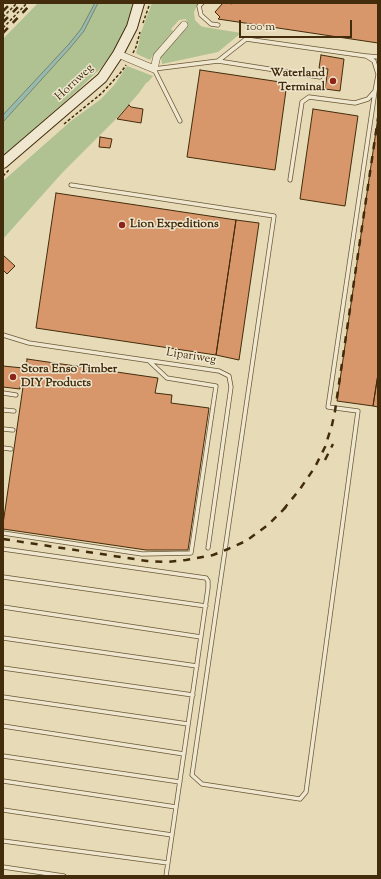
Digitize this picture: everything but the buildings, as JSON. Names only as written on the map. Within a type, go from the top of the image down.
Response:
[{"type":"street","name":"Hornweg","points":[[3,163],[102,78],[118,54],[132,27],[139,3]]},
{"type":"street","points":[[118,54],[154,69],[157,56],[184,26]]},
{"type":"lane","points":[[202,3],[199,6],[201,15],[211,24],[218,25]]},
{"type":"lane","points":[[218,61],[246,39],[378,57]]},
{"type":"lane","points":[[72,186],[274,216],[192,775],[202,784],[300,799],[306,792],[358,411],[328,407],[378,74],[374,61],[366,56]]},
{"type":"lane","points":[[180,121],[154,69],[218,61],[320,78]]},
{"type":"lane","points":[[290,180],[302,102],[309,97],[355,103],[368,99],[375,91]]},
{"type":"lane","name":"Lipariweg","points":[[3,335],[29,343],[219,371],[230,376],[231,387],[208,548]]},
{"type":"lane","points":[[3,533],[142,554],[191,553],[216,386],[167,378],[149,361]]},
{"type":"lane","points":[[3,393],[16,395]]},
{"type":"lane","points":[[3,410],[14,411]]},
{"type":"lane","points":[[3,429],[12,430]]},
{"type":"lane","points":[[3,448],[11,449]]},
{"type":"lane","points":[[3,549],[206,578],[208,581],[206,606],[166,876]]},
{"type":"lane","points":[[3,577],[206,606]]},
{"type":"lane","points":[[3,607],[201,637]]},
{"type":"lane","points":[[3,638],[197,666]]},
{"type":"lane","points":[[3,668],[193,695]]},
{"type":"lane","points":[[3,697],[188,724]]},
{"type":"lane","points":[[3,726],[184,754]]},
{"type":"lane","points":[[3,756],[180,782]]},
{"type":"lane","points":[[3,781],[176,807]]},
{"type":"lane","points":[[3,810],[172,835]]},
{"type":"lane","points":[[3,841],[168,863]]},
{"type":"lane","points":[[3,867],[64,876]]},
{"type":"path","points":[[3,17],[17,3]]},
{"type":"path","points":[[3,28],[27,3]]},
{"type":"green space","points":[[38,3],[95,3],[81,29],[69,44],[3,115],[3,39]]},
{"type":"green space","points":[[98,3],[134,3],[123,35],[112,53],[101,68],[77,91],[3,156],[3,122],[84,31]]},
{"type":"green space","points":[[152,3],[198,3],[194,12],[195,20],[201,26],[241,33],[218,52],[162,64],[161,57],[188,27],[186,19],[179,20],[171,29],[173,31],[150,60],[136,53],[140,35]]},
{"type":"green space","points":[[127,66],[153,76],[115,120],[62,173],[3,239],[3,181],[71,121],[101,99],[115,84]]},
{"type":"water","points":[[95,3],[98,3],[84,31],[3,122],[3,115],[81,29]]},
{"type":"railway","points":[[3,11],[11,3]]},
{"type":"railway","points":[[3,22],[22,3]]},
{"type":"railway","points":[[3,33],[32,3]]},
{"type":"railway","points":[[283,510],[315,467],[325,447],[332,425],[378,118]]},
{"type":"railway","points":[[325,460],[333,444]]},
{"type":"railway","points":[[3,539],[147,561],[166,562],[186,560],[213,555],[246,541],[268,525],[287,506]]},
{"type":"place","name":"Waterland Terminal","points":[[333,81]]},
{"type":"place","name":"Lion Expeditions","points":[[122,225]]},
{"type":"place","name":"Stora Enso Timber DIY Products","points":[[13,377]]}]
